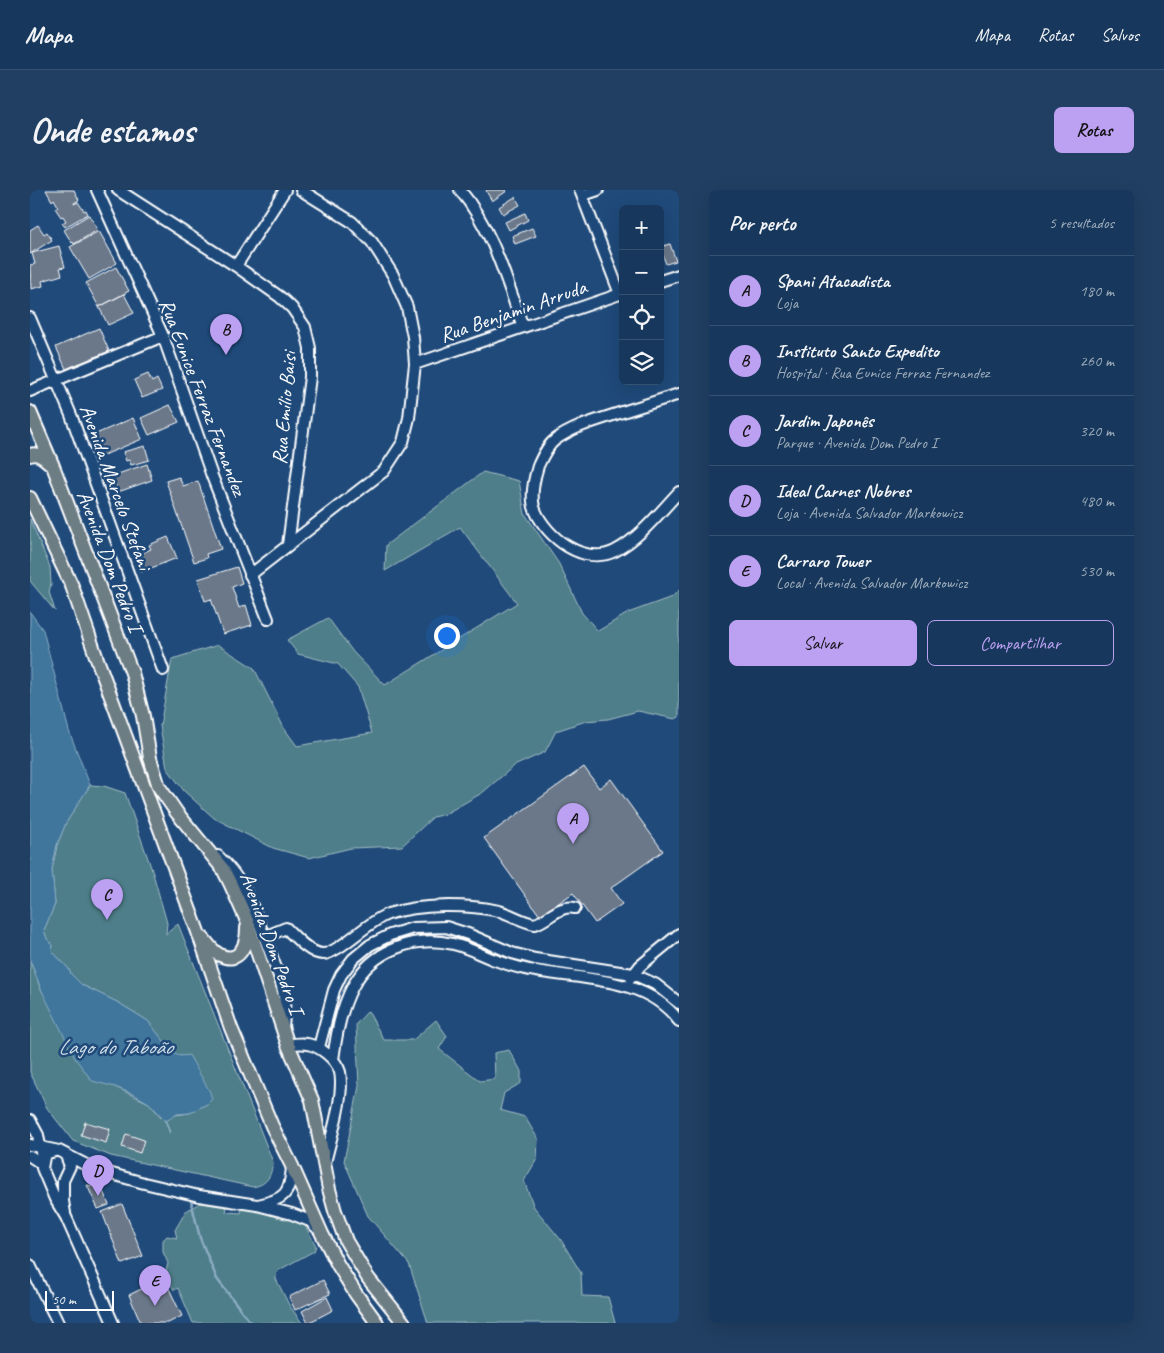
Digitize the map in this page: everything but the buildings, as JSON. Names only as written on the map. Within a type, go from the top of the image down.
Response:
[{"type":"main road","name":"Avenida Dom Pedro I","points":[[30,412],[53,466],[132,673],[143,716],[150,758],[159,787],[191,831],[223,869],[247,922],[288,1045],[312,1100],[324,1169],[335,1211],[346,1241],[368,1278],[404,1323]]},
{"type":"main road","points":[[30,455],[40,455],[53,466]]},
{"type":"main road","points":[[30,498],[72,586],[232,1028],[272,1126],[322,1234],[351,1287],[377,1323]]},
{"type":"main road","points":[[198,932],[214,952],[221,956],[231,957],[244,949],[247,939],[247,922]]},
{"type":"street","name":"Rua Eunice Ferraz Fernandez","points":[[97,190],[163,336],[212,476],[268,619]]},
{"type":"street","name":"Rua Emílio Baisi","points":[[118,190],[236,266],[280,297],[292,308],[304,328],[310,348],[310,377],[288,545]]},
{"type":"street","points":[[236,266],[285,190]]},
{"type":"street","points":[[250,575],[384,471],[396,456],[409,418],[415,364],[413,337],[407,307],[393,274],[372,242],[352,222],[301,190]]},
{"type":"street","points":[[460,190],[469,201],[492,239],[523,327]]},
{"type":"street","points":[[598,190],[582,192],[619,289]]},
{"type":"street","points":[[664,280],[679,276]]},
{"type":"street","name":"Rua Benjamin Arruda","points":[[415,364],[619,295]]},
{"type":"street","name":"Avenida Marcelo Stefani","points":[[30,318],[71,415],[163,670]]},
{"type":"street","points":[[30,391],[163,336]]},
{"type":"street","points":[[679,394],[575,428],[553,441],[542,456],[535,474],[532,492],[535,509],[546,528],[560,541],[577,552],[594,555],[613,552],[630,541],[679,492]]},
{"type":"street","points":[[191,831],[229,866],[240,880],[250,898],[280,978],[284,995],[283,1030]]},
{"type":"street","points":[[264,937],[286,928],[313,952],[328,954],[336,950],[367,925],[385,915],[403,910],[441,907],[488,909],[535,924],[559,910],[568,907],[575,908]]},
{"type":"street","points":[[319,1047],[334,990],[354,959],[370,945],[390,935],[413,928],[446,927],[468,934],[512,954],[633,974],[655,984],[679,1003]]},
{"type":"street","points":[[628,986],[633,974],[640,966],[679,934]]},
{"type":"street","points":[[333,1060],[346,1000],[354,984],[367,966],[388,951],[423,940],[446,942],[521,968],[628,986],[651,996],[666,1006],[679,1021]]},
{"type":"street","points":[[288,1045],[310,1043],[319,1047],[333,1060],[340,1071],[341,1084],[324,1169]]},
{"type":"street","points":[[30,1139],[31,1122]]},
{"type":"street","points":[[31,1122],[38,1135],[35,1146],[55,1199],[66,1216],[113,1323]]},
{"type":"street","points":[[35,1146],[61,1152],[94,1169],[161,1188],[257,1205],[303,1217],[310,1221],[322,1234]]},
{"type":"street","points":[[42,1162],[48,1153],[55,1151]]},
{"type":"street","points":[[30,1156],[42,1162]]},
{"type":"street","points":[[66,1156],[70,1162],[63,1181],[63,1201],[66,1216]]},
{"type":"street","points":[[257,1205],[277,1200],[284,1196],[288,1189],[292,1166]]},
{"type":"street","points":[[46,1175],[58,1179],[67,1173],[94,1169]]},
{"type":"street","points":[[30,1265],[58,1323]]},
{"type":"green space","points":[[483,472],[519,481],[525,514],[559,564],[582,613],[598,631],[628,613],[672,597],[679,590],[679,717],[675,719],[638,711],[608,719],[586,721],[556,731],[545,752],[514,766],[482,793],[445,814],[433,817],[402,846],[351,848],[309,858],[273,848],[214,818],[184,791],[167,768],[160,726],[172,659],[218,645],[254,668],[284,728],[297,746],[372,733],[358,687],[338,664],[298,654],[287,640],[328,618],[353,652],[385,685],[517,603],[460,527],[385,571],[386,545]]},
{"type":"green space","points":[[30,519],[50,567],[51,584],[49,592],[55,611],[30,581]]},
{"type":"green space","points":[[90,785],[104,786],[125,793],[152,870],[167,923],[166,934],[178,924],[273,1162],[268,1179],[258,1186],[253,1187],[111,1156],[73,1141],[47,1108],[30,1072],[30,960],[41,990],[115,1087],[149,1103],[161,1117],[190,1113],[207,1104],[181,1056],[174,1054],[148,1021],[119,1003],[82,985],[52,951],[53,945],[47,939],[44,930],[55,904],[52,870],[57,845],[66,823]]},
{"type":"green space","points":[[368,1011],[384,1040],[413,1040],[436,1020],[447,1036],[439,1049],[480,1081],[495,1079],[494,1053],[509,1050],[521,1071],[521,1083],[504,1093],[500,1110],[525,1117],[538,1139],[537,1159],[524,1181],[534,1207],[561,1240],[581,1273],[582,1296],[608,1297],[615,1323],[428,1323],[409,1264],[368,1216],[344,1161],[359,1086],[356,1024]]},
{"type":"green space","points":[[200,1203],[227,1207],[226,1212],[241,1213],[242,1208],[284,1213],[301,1218],[316,1246],[314,1251],[279,1270],[276,1274],[276,1279],[289,1305],[302,1323],[193,1323],[178,1288],[174,1290],[165,1275],[168,1263],[163,1252],[163,1240],[167,1236],[177,1238],[175,1230],[186,1211]]},
{"type":"water","name":"Lago do Taboão","points":[[30,612],[43,630],[69,731],[90,785],[66,823],[57,845],[52,870],[55,904],[44,930],[47,939],[53,945],[52,951],[82,985],[119,1003],[148,1021],[174,1054],[181,1056],[189,1055],[212,1099],[207,1104],[190,1113],[177,1114],[166,1121],[149,1103],[135,1095],[92,1081],[75,1058],[41,989],[30,960]]},
{"type":"waterway","points":[[166,1121],[170,1132]]},
{"type":"waterway","points":[[191,1201],[200,1238],[217,1279],[251,1323]]},
{"type":"place","name":"Instituto Santo Expedito","points":[[226,355]]},
{"type":"place","name":"Spani Atacadista","points":[[573,844]]},
{"type":"place","name":"Jardim Japonês","points":[[107,920]]},
{"type":"place","name":"Ideal Carnes Nobres","points":[[98,1196]]},
{"type":"place","name":"Carraro Tower","points":[[155,1306]]}]
